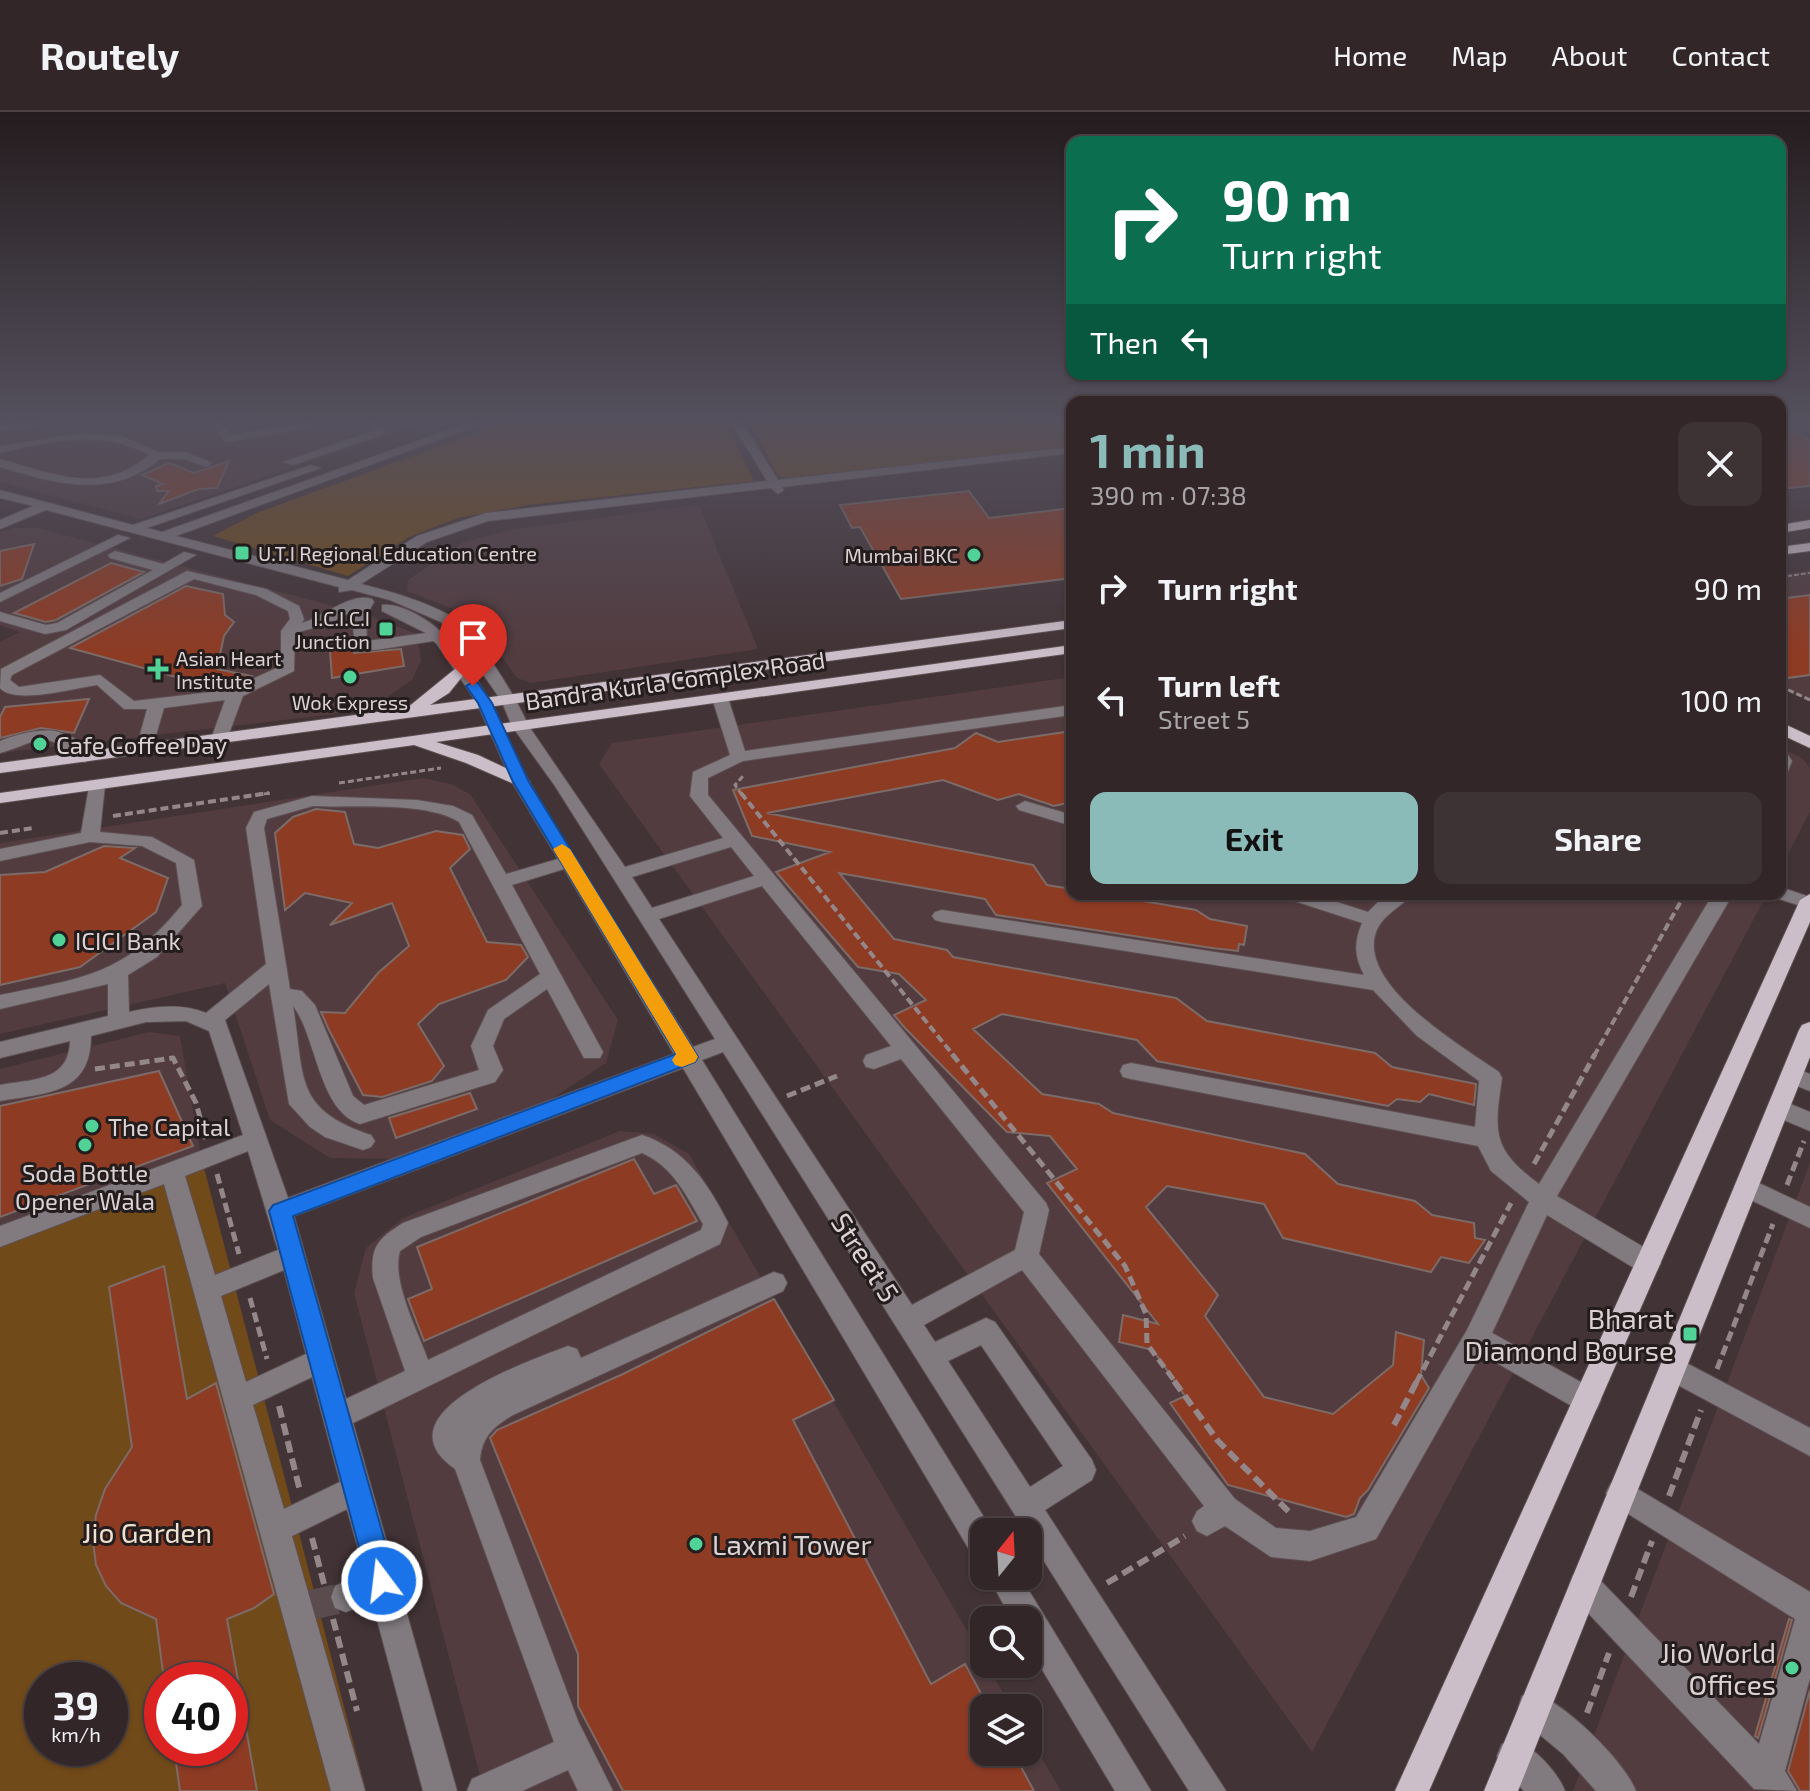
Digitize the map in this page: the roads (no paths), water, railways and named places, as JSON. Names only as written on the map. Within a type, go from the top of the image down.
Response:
[{"type":"main road","points":[[1786,528],[1810,524]]},
{"type":"main road","points":[[1786,550],[1810,547]]},
{"type":"main road","name":"Bandra Kurla Complex Road","points":[[0,768],[1066,625]]},
{"type":"main road","name":"Bandra Kurla Complex Road","points":[[0,798],[1066,650]]},
{"type":"main road","points":[[404,714],[443,690],[461,669]]},
{"type":"main road","points":[[1786,718],[1809,738]]},
{"type":"main road","points":[[1786,729],[1809,738]]},
{"type":"main road","points":[[410,741],[459,754],[521,782]]},
{"type":"main road","points":[[1412,1791],[1809,902]]},
{"type":"main road","points":[[1501,1791],[1778,1108],[1801,1079],[1808,1041]]},
{"type":"street","points":[[12,497],[189,555],[283,580],[356,595]]},
{"type":"street","points":[[0,598],[132,536],[239,497]]},
{"type":"street","points":[[164,536],[273,497]]},
{"type":"street","points":[[288,631],[324,621],[423,549],[475,528],[700,497]]},
{"type":"street","points":[[0,505],[132,536],[164,536],[356,595]]},
{"type":"street","points":[[0,525],[44,506]]},
{"type":"street","points":[[49,592],[51,587],[67,578],[115,555],[132,536]]},
{"type":"street","points":[[115,555],[165,569]]},
{"type":"street","points":[[0,616],[45,630],[61,627],[189,555]]},
{"type":"street","points":[[192,574],[261,592],[294,609],[297,619],[288,631],[289,668],[265,684],[235,695],[130,706],[100,680],[19,692],[10,690],[2,680],[6,672],[192,574],[215,562]]},
{"type":"street","points":[[0,608],[47,584],[67,578]]},
{"type":"street","points":[[261,592],[283,580]]},
{"type":"street","points":[[356,595],[360,645],[375,646],[436,636]]},
{"type":"street","name":"Street 5","points":[[356,595],[408,615],[436,636],[485,703],[521,782],[970,1522]]},
{"type":"street","name":"Street 5","points":[[356,595],[425,607],[446,619],[462,634],[509,700],[520,726],[647,916],[1209,1791]]},
{"type":"street","points":[[219,739],[235,695]]},
{"type":"street","points":[[720,698],[741,767]]},
{"type":"street","points":[[144,749],[157,704]]},
{"type":"street","points":[[907,1321],[1026,1256],[1037,1210],[699,796],[699,776],[1066,711]]},
{"type":"street","points":[[0,748],[18,740],[57,736],[70,743],[80,758]]},
{"type":"street","points":[[90,828],[96,785]]},
{"type":"street","points":[[363,1141],[343,1137],[317,1123],[297,1098],[255,828],[260,816],[275,809],[312,801],[417,805],[453,811],[466,819],[592,1052]]},
{"type":"street","points":[[1025,806],[1066,819]]},
{"type":"street","points":[[0,855],[90,828],[146,841],[185,860],[192,906],[171,935],[142,961],[118,975],[0,1002]]},
{"type":"street","points":[[620,875],[735,840]]},
{"type":"street","points":[[501,882],[569,862]]},
{"type":"street","points":[[647,916],[766,878]]},
{"type":"street","points":[[1786,895],[1809,902]]},
{"type":"street","points":[[1310,900],[1372,920]]},
{"type":"street","points":[[1388,900],[1366,929],[1366,966],[1393,1004],[1491,1078],[1485,1117],[1492,1155],[1542,1200],[1648,1263]]},
{"type":"street","points":[[1026,1256],[1216,1515],[1271,1542],[1310,1546],[1366,1529],[1476,1338],[1542,1200],[1719,900]]},
{"type":"street","points":[[942,916],[1379,984]]},
{"type":"street","points":[[208,1023],[276,967]]},
{"type":"street","points":[[118,975],[119,1021]]},
{"type":"street","points":[[279,995],[295,996],[305,1005],[344,1101],[360,1115],[487,1076],[492,1070],[482,1046],[495,1015],[551,976]]},
{"type":"street","points":[[0,1050],[146,1015],[188,1014],[218,1026],[280,1211],[440,1791]]},
{"type":"street","points":[[0,1093],[57,1081],[71,1071],[79,1061],[81,1030]]},
{"type":"street","points":[[280,1211],[728,1042]]},
{"type":"street","points":[[874,1061],[905,1049]]},
{"type":"street","points":[[1131,1071],[1489,1139]]},
{"type":"street","points":[[1778,1108],[1808,1130]]},
{"type":"street","points":[[0,1222],[254,1134]]},
{"type":"street","points":[[337,1417],[711,1237],[716,1223],[677,1163],[655,1147],[642,1144],[412,1230],[389,1245],[384,1262],[386,1278],[420,1376]]},
{"type":"street","points":[[0,1237],[172,1172],[210,1151]]},
{"type":"street","points":[[172,1172],[240,1398],[275,1529],[321,1603],[348,1791]]},
{"type":"street","points":[[1746,1187],[1810,1218]]},
{"type":"street","points":[[207,1290],[292,1255]]},
{"type":"street","points":[[596,1791],[575,1749],[466,1460],[466,1439],[481,1418],[503,1406],[774,1283]]},
{"type":"street","points":[[930,1357],[986,1330],[1082,1470],[1026,1506]]},
{"type":"street","points":[[1476,1338],[1587,1400]]},
{"type":"street","points":[[466,1460],[450,1449],[445,1431],[452,1419],[474,1403],[568,1358]]},
{"type":"street","points":[[240,1398],[321,1360]]},
{"type":"street","points":[[1673,1368],[1810,1443]]},
{"type":"street","points":[[275,1529],[357,1489]]},
{"type":"street","points":[[1621,1493],[1810,1610]]},
{"type":"street","points":[[321,1603],[382,1581]]},
{"type":"street","points":[[1584,1586],[1773,1784]]},
{"type":"street","points":[[1012,1590],[1134,1791]]},
{"type":"street","points":[[1773,1784],[1810,1621]]},
{"type":"street","points":[[1534,1708],[1575,1742],[1619,1791]]},
{"type":"street","points":[[484,1791],[575,1749]]},
{"type":"street","points":[[1514,1756],[1548,1791]]},
{"type":"tunnel","points":[[307,1606],[346,1597]]},
{"type":"place","name":"U.T.I Regional Education Centre","points":[[242,553]]},
{"type":"place","name":"Mumbai BKC","points":[[974,555]]},
{"type":"place","name":"I.C.I.C.I Junction","points":[[386,629]]},
{"type":"place","name":"Asian Heart Institute","points":[[158,669]]},
{"type":"place","name":"Wok Express","points":[[350,677]]},
{"type":"place","name":"Cafe Coffee Day","points":[[40,744]]},
{"type":"place","name":"ICICI Bank","points":[[59,940]]},
{"type":"place","name":"The Capital","points":[[92,1126]]},
{"type":"place","name":"Soda Bottle Opener Wala","points":[[85,1145]]},
{"type":"place","name":"Bharat Diamond Bourse","points":[[1690,1334]]},
{"type":"place","name":"Laxmi Tower","points":[[696,1544]]},
{"type":"place","name":"Jio World Offices","points":[[1792,1668]]},
{"type":"park label","name":"Jio Garden","points":[[147,1532]]}]
